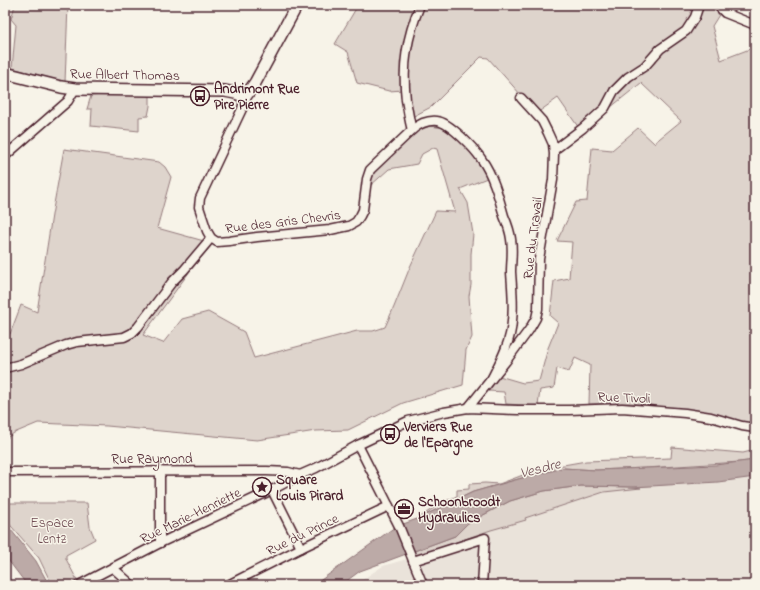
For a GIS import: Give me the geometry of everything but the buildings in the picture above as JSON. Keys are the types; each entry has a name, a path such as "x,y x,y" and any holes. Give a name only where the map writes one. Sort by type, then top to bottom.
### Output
{"street":[{"path":"5,368 21,364 66,345 77,342 124,337 132,333 172,282 214,240 207,232 199,207 200,198 246,98 297,5"},
{"path":"412,130 409,121 404,74 406,52 420,5"},
{"path":"554,150 583,128 605,108 614,91 628,77 645,66 660,49 686,32 695,17 698,5"},
{"path":"717,5 725,13 755,25"},
{"name":"Rue Albert Thomas","path":"5,73 75,89 225,91 235,93 246,98"},
{"path":"5,156 68,100 75,89"},
{"name":"Rue du Travail","path":"492,378 506,362 536,318 539,295 540,258 553,180 553,144 542,121 521,98"},
{"name":"Rue des Gris Chevris","path":"214,240 229,241 330,230 346,227 356,222 363,210 367,179 370,170 412,130 421,124 430,121 438,121 448,126 458,134 473,148 482,160 497,191 512,240 512,321 510,335 505,353 492,378"},
{"path":"468,408 492,378"},
{"name":"Rue Marie-Henriette","path":"79,585 160,543 272,490 358,445 408,421 468,408 491,408"},
{"name":"Rue Tivoli","path":"491,408 518,410 622,408 685,413 711,417 742,426 755,428"},
{"path":"358,445 399,526 423,585"},
{"path":"160,471 160,543"},
{"name":"Rue Raymond","path":"5,472 267,471 288,472 300,475"},
{"path":"272,490 301,548"},
{"name":"Rue du Prince","path":"228,585 389,506"},
{"path":"413,559 485,538 482,585"},
{"path":"112,568 132,585"}],"shaded area":[{"path":"755,460 755,477 718,482 634,487 581,486 544,491 510,501 468,523 455,536 360,571 341,585 314,585 395,527 417,519 473,492 522,478 563,468 596,470 646,468 715,465"},
{"path":"755,477 755,584 751,585 429,585 414,551 544,491 718,482"},
{"path":"5,524 36,561 49,585 27,585 5,556"},
{"path":"407,559 418,585 354,585 383,566"}],"green space":[{"path":"15,5 68,5 65,82 12,68 16,25 11,19"},
{"path":"358,5 416,5 409,23 403,57 403,90 389,91 357,83 348,52 335,44"},
{"path":"421,5 725,5 712,26 721,60 755,47 755,426 699,411 630,403 589,404 590,365 575,358 569,372 557,368 554,388 540,390 538,406 506,404 504,392 489,391 499,376 523,383 539,381 548,348 558,323 550,316 554,281 569,278 572,242 557,241 576,202 587,201 592,148 612,150 638,128 654,143 681,121 641,83 581,131 558,98 537,113 488,58 481,57 431,107 412,117 409,100 407,64 409,47"},
{"path":"91,96 150,96 148,116 139,117 139,131 91,126 92,109 87,109"},
{"path":"430,126 444,128 459,139 479,159 487,178 460,189 468,203 473,234 471,254 471,285 469,296 472,337 466,350 463,385 403,403 348,430 316,431 257,440 107,426 38,423 14,433 5,439 5,335 10,334 21,305 37,312 64,149 159,162 165,167 171,177 157,228 204,241 211,246 190,271 143,335 163,343 182,319 208,312 244,332 254,358 357,331 373,331 385,327 410,267 436,211 455,212 437,149 433,148 422,154 417,164 389,169 370,186 373,170 417,131"},
{"path":"672,447 743,453 755,450 755,460 646,468 596,470 563,468 473,492 417,519 441,503 457,496 457,490 469,489 469,484 499,484 523,475 552,467 586,461 671,458"},
{"path":"581,486 641,488 604,492 525,518 526,520 491,530 416,556 414,551 455,536 468,523 510,501 544,491"},
{"name":"Espace Lentz","path":"5,503 87,503 90,527 95,539 66,555 66,559 77,580 67,585 52,585 39,558 5,519"}],"place":[{"name":"Andrimont Rue Pire Pierre","path":"200,96"},
{"name":"Verviers Rue de l'Epargne","path":"390,434"},
{"name":"Square Louis Pirard","path":"262,487"},
{"name":"Schoonbroodt Hydraulics","path":"404,509"}],"water label":[{"name":"Vesdre","path":"540,468"}]}
